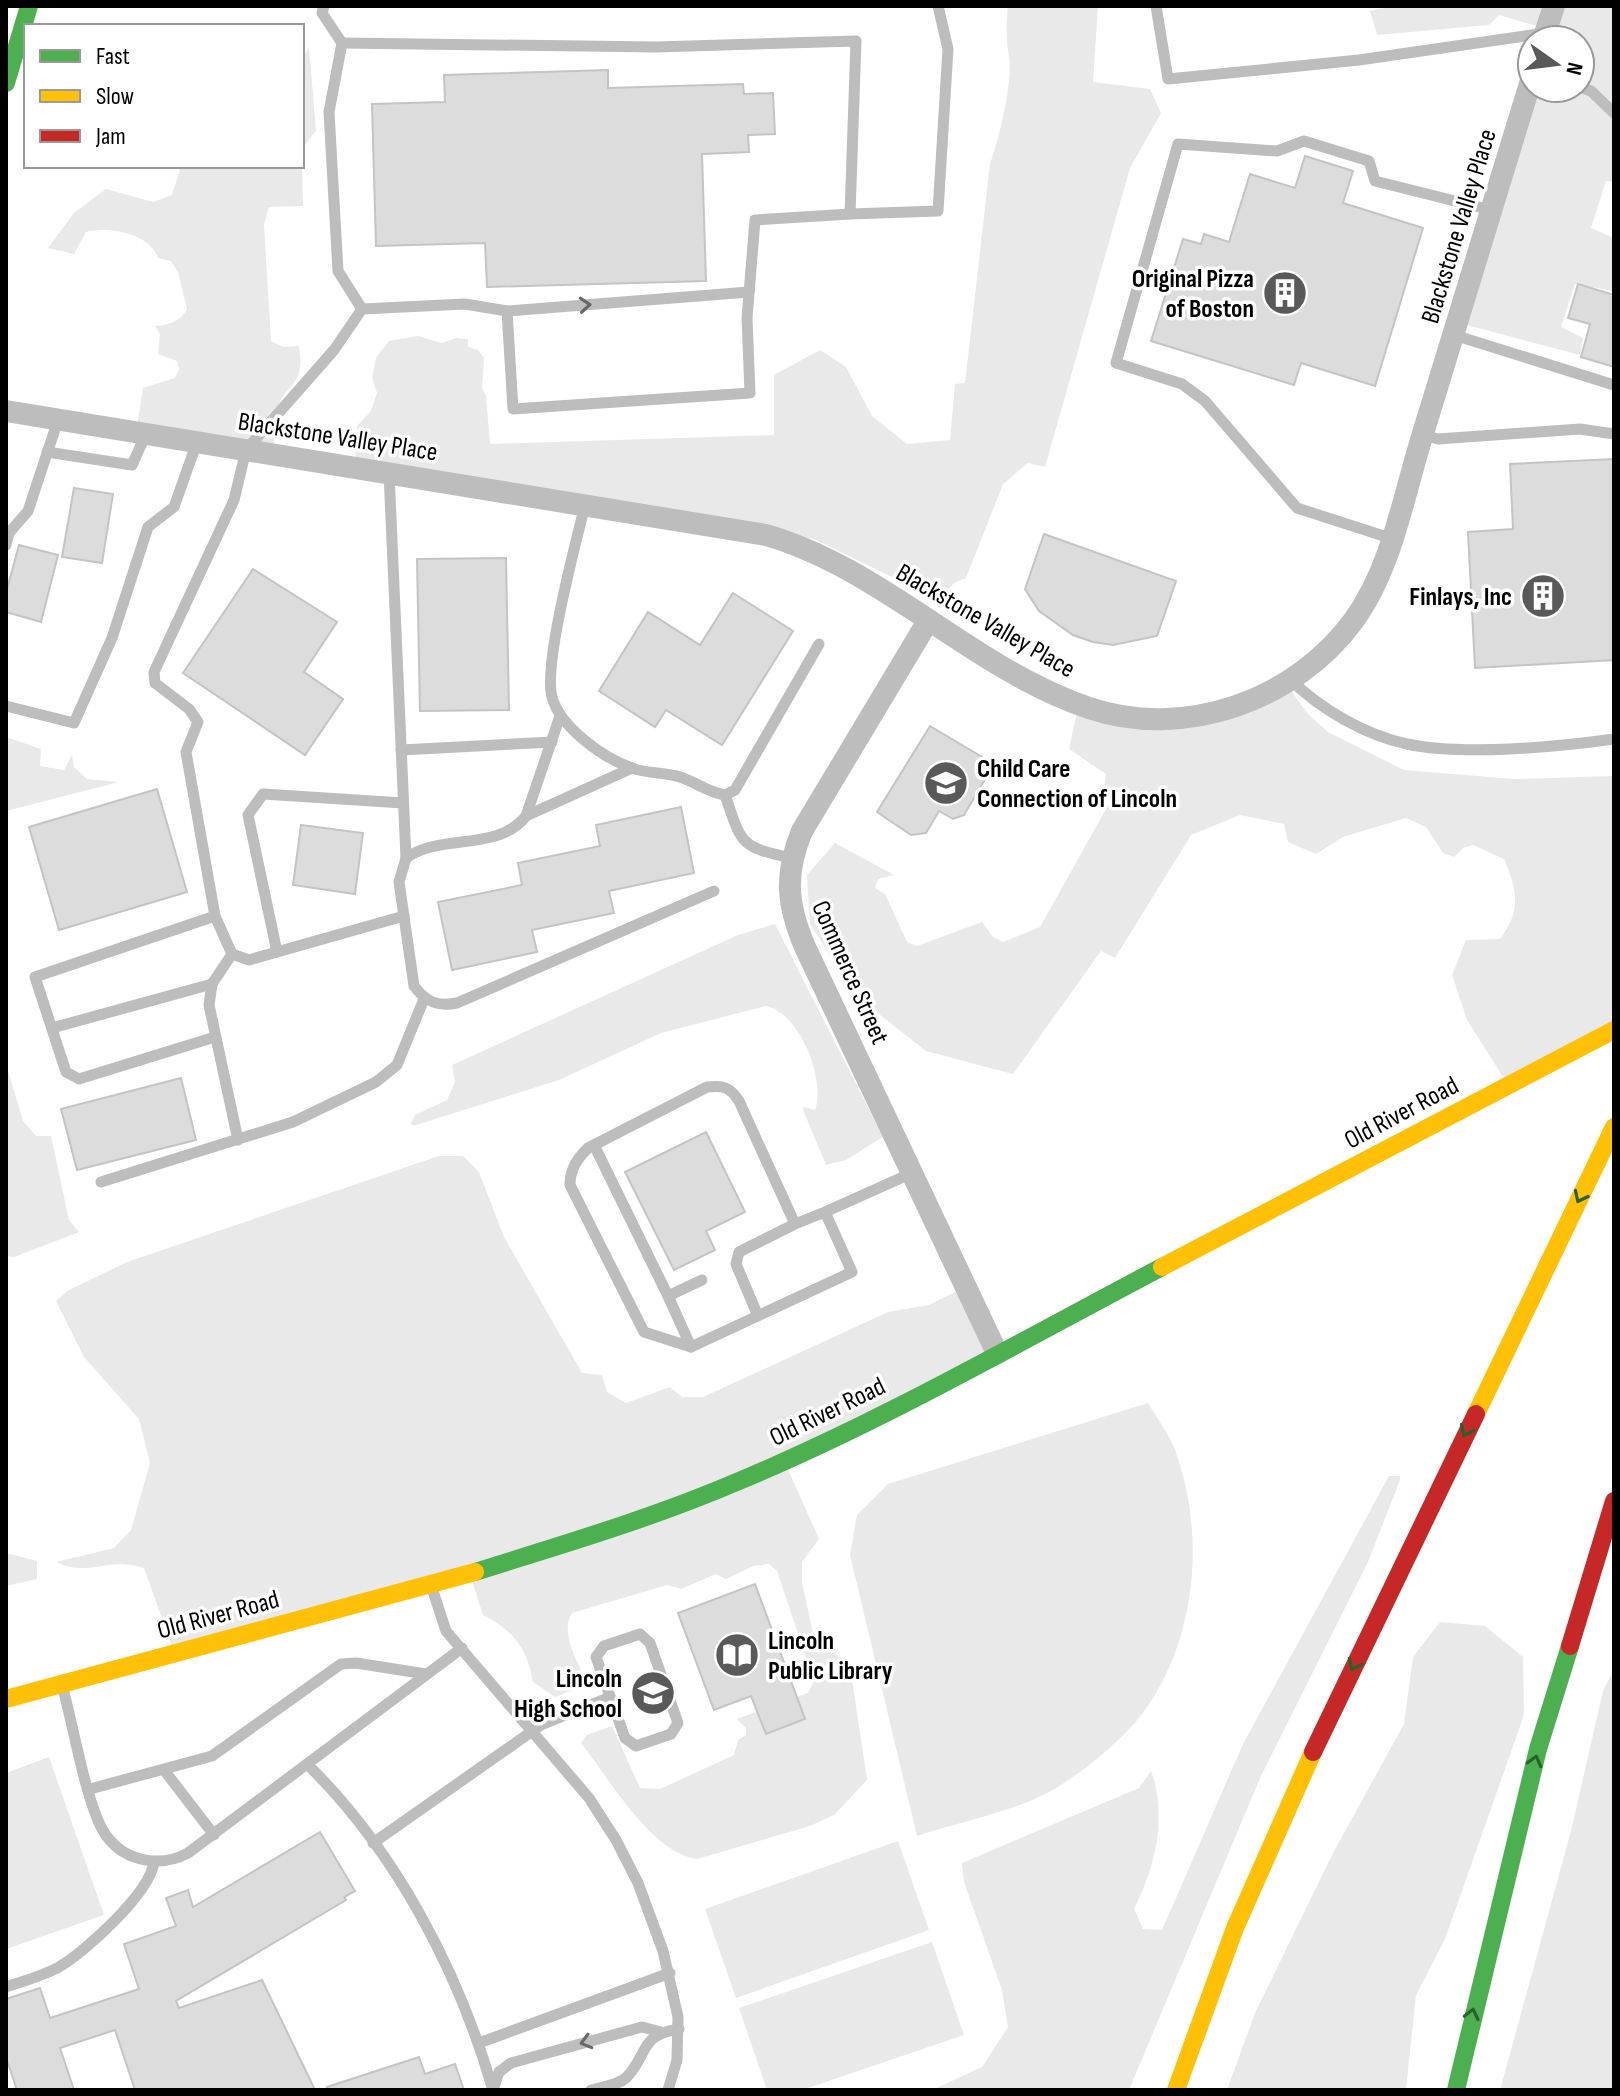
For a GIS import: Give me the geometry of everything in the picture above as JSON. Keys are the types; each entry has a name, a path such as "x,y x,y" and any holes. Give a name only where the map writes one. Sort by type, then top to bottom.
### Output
{"main road":[{"path":"6,83 29,6"},
{"name":"Old River Road","path":"6,1699 431,1584 583,1539 703,1496 807,1451 1614,1030"},
{"path":"1157,2090 1235,1928 1323,1729 1614,1127"},
{"path":"1456,2090 1535,1762 1614,1501"},
{"path":"1176,2090 1235,1928"}],"street":[{"name":"Blackstone Valley Place","path":"6,411 732,528 794,544 834,564 1049,691 1087,707 1120,716 1154,719 1205,715 1242,704 1290,679 1319,658 1354,620 1372,590 1526,104"},
{"name":"Commerce Street","path":"928,621 811,814 792,858 788,888 796,925 997,1353"}],"lane":[{"path":"507,311 513,409 750,393 749,292 755,220 938,211 948,49 938,6"},
{"path":"1156,6 1168,79 1359,60 1516,40"},
{"path":"320,8 342,43 329,112 338,271 362,309"},
{"path":"342,43 656,47 856,41 850,214"},
{"path":"1596,96 1614,113"},
{"path":"1390,538 1297,508 1205,401 1182,384 1116,363 1178,144 1277,151 1304,141 1369,161 1375,181 1491,210"},
{"path":"362,309 465,304 507,311 749,292"},
{"path":"362,309 334,350 246,450 233,504 154,672 155,683 189,709 198,722 186,752 215,916 232,954 249,960 404,916"},
{"path":"1454,335 1614,385"},
{"path":"6,545 9,533 28,511 58,420"},
{"path":"1423,435 1438,439 1580,429 1614,434"},
{"path":"47,452 132,465 146,434"},
{"path":"6,706 74,723 112,638 148,527 174,507 197,442"},
{"path":"389,473 406,858 399,882 414,986 424,999 444,1006 457,1003 714,891"},
{"path":"585,505 556,639 551,695 560,716 595,747 632,768 681,777 708,792 725,795 735,790 819,644"},
{"path":"1290,679 1306,695 1349,721 1407,744 1481,749 1614,739"},
{"path":"406,858 421,847 496,836 518,827 526,816 560,716"},
{"path":"401,750 552,742"},
{"path":"526,816 632,768"},
{"path":"277,952 248,815 263,794 403,803"},
{"path":"725,795 740,838 755,850 792,858"},
{"path":"215,916 35,977 66,1072 79,1079 215,1037"},
{"path":"232,954 212,984 209,1005 238,1140"},
{"path":"52,1028 212,984"},
{"path":"101,1182 293,1122 376,1082 397,1065 424,999"},
{"path":"795,1224 731,1089 720,1085 707,1087 594,1145 579,1157 570,1185 644,1332 691,1347 852,1272 825,1212"},
{"path":"594,1145 691,1347"},
{"path":"758,1316 736,1264 739,1252 912,1173"},
{"path":"668,1296 702,1280"},
{"path":"431,1584 443,1625 589,1798 616,1840 648,1905 670,1973 679,2029 677,2060 668,2090"},
{"path":"645,1636 678,1718 677,1727 671,1734 642,1745 631,1745 610,1697 597,1662 597,1653 604,1646 625,1638 645,1636"},
{"path":"62,1684 99,1822 113,1844 128,1854 154,1862 180,1857 214,1835 462,1648"},
{"path":"90,1789 164,1770 221,1750 341,1664 356,1663 426,1674"},
{"path":"373,1843 534,1730 559,1716 610,1697"},
{"path":"307,1764 373,1843 430,1936 479,2043 492,2089"},
{"path":"164,1770 214,1835"},
{"path":"6,1987 53,1970 75,1955 142,1891 154,1862"},
{"path":"479,2043 670,1973"},
{"path":"492,2089 499,2072 511,2063 642,2027 661,2032 679,2029"},
{"path":"591,2090 626,2078 645,2046 661,2032"}],"shaded area":[{"path":"1008,6 1098,6 1093,82 1150,89 1161,113 1130,168 1045,467 1028,463 1003,484 966,578 954,583 939,600 814,539 355,464 357,426 371,411 377,393 372,377 376,358 389,341 418,336 442,343 456,338 468,339 468,347 478,350 484,358 482,389 486,396 490,444 774,435 774,375 820,350 846,367 872,416 907,444 950,440 955,384 965,383 990,164 1007,95 1010,68"},
{"path":"1393,6 1614,6 1614,182 1606,181 1591,228 1614,238 1614,291 1575,284 1561,327 1583,338 1580,355 1455,322 1462,284 1517,104 1596,104 1596,24 1530,24 1499,15 1489,25 1377,35 1370,11"},
{"path":"309,47 316,131 304,146 304,56"},
{"path":"180,168 302,168 303,206 269,207 264,224 271,341 283,347 299,346 300,359 297,377 277,410 274,449 137,427 143,388 175,378 179,370 177,361 158,354 160,334 155,326 174,322 187,309 178,272 171,261 158,258 154,249 127,233 105,230 86,232 74,254 48,248 74,213 106,189 153,202 172,195"},
{"path":"1281,677 1308,714 1328,732 1404,770 1514,779 1614,776 1614,1026 1505,1080 1467,1020 1452,975 1466,940 1500,939 1512,919 1514,890 1504,859 1473,845 1463,848 1454,857 1443,853 1426,827 1406,818 1343,837 1316,854 1288,842 1284,824 1240,815 1191,835 1115,958 1101,951 1013,1074 926,1051 856,996 810,924 807,875 835,843 894,875 878,879 875,888 885,894 907,942 917,946 982,922 993,937 1003,942 1040,927 1110,802 1103,794 1106,774 1069,749 1079,703 1123,712 1204,707"},
{"path":"6,737 41,749 40,766 64,770 72,755 74,767 87,779 119,782 6,811"},
{"path":"775,924 883,1137 846,1160 826,1165 803,1110 803,1107 815,1110 817,1097 817,1082 807,1049 790,1021 766,1006 661,1033 559,1080 413,1126 411,1123 415,1115 447,1100 455,1082 452,1065 738,935"},
{"path":"6,1064 23,1121 36,1136 51,1136 69,1220 79,1232 14,1257 6,1256"},
{"path":"439,1156 463,1156 479,1172 504,1237 582,1373 602,1375 607,1392 626,1403 670,1387 682,1397 703,1397 888,1312 929,1305 963,1288 996,1347 783,1458 819,1539 802,1562 802,1582 814,1638 838,1656 849,1659 867,1780 834,1815 810,1826 697,1859 680,1854 647,1829 581,1743 587,1735 612,1726 640,1788 660,1789 734,1755 738,1740 746,1735 746,1728 737,1719 808,1693 814,1681 777,1571 769,1564 753,1566 726,1579 716,1574 681,1589 667,1585 572,1613 569,1639 587,1684 555,1697 533,1682 523,1650 511,1634 483,1615 469,1571 173,1649 144,1568 119,1564 78,1568 56,1562 114,1548 131,1530 150,1463 139,1419 84,1357 56,1301 67,1291 127,1262"},
{"path":"1148,1403 1175,1450 1185,1482 1193,1551 1185,1620 1161,1684 1143,1713 1125,1733 1061,1785 1029,1802 917,1836 850,1555 857,1515 888,1484"},
{"path":"1389,1476 1400,1476 1400,1480 1368,1562 1260,1778 1129,2090 932,2090 982,2067 1008,2027 1002,1990 964,1882 962,1863 1139,1788 1151,1771 1158,1806 1157,1842 1148,1876 1134,1909 1143,1929 1162,1930 1243,1744"},
{"path":"6,1553 37,1561 37,1579 6,1586"},
{"path":"1440,1622 1485,1626 1523,1657 1524,1715 1445,1939 1416,1995 1406,2090 1227,2090 1255,2013 1333,1853 1404,1724 1413,1657"},
{"path":"1614,1669 1614,2090 1500,2090 1571,1831 1603,1691"},
{"path":"49,1757 104,1915 6,1949 6,1773"},
{"path":"898,1841 929,1930 736,1998 705,1909"},
{"path":"932,1942 964,2035 802,2090 767,2090 739,2008"}],"building":[{"path":"608,70 608,88 743,84 744,94 773,93 775,134 748,135 749,152 702,154 706,281 487,287 485,243 376,246 372,104 445,102 444,75"},
{"name":"Original Pizza of Boston","path":"1305,156 1353,171 1343,203 1423,228 1375,386 1301,363 1294,385 1151,341 1183,239 1201,244 1204,234 1229,242 1250,174 1295,188"},
{"path":"1578,284 1614,295 1614,367 1581,357 1590,324 1568,318"},
{"name":"Finlays, Inc","path":"1614,459 1614,660 1475,668 1468,532 1513,529 1510,464"},
{"path":"74,488 113,494 102,563 62,557"},
{"path":"1044,534 1176,581 1157,636 1113,645 1093,642 1073,635 1039,611 1025,589"},
{"path":"19,545 58,555 41,622 6,612 6,593"},
{"path":"506,558 509,710 420,711 417,559"},
{"path":"253,569 337,622 304,672 343,699 305,755 183,673"},
{"path":"733,593 793,631 722,745 666,710 655,727 599,691 648,612 700,645"},
{"path":"930,726 994,764 964,815 953,819 939,811 926,833 911,835 877,812"},
{"path":"157,789 187,892 59,930 29,827"},
{"path":"681,807 694,873 609,891 614,913 532,930 537,952 452,970 438,902 522,885 518,863 600,846 596,825"},
{"path":"301,825 363,833 355,894 293,885"},
{"path":"181,1078 196,1140 77,1170 61,1109"},
{"path":"706,1132 745,1212 706,1231 715,1250 674,1270 625,1172"},
{"name":"Lincoln Public Library","path":"755,1584 805,1719 766,1734 751,1696 714,1710 678,1613"},
{"path":"320,1832 355,1891 344,1897 346,1900 176,2001 179,2008 262,1980 315,2090 135,2090 115,2030 60,2048 74,2090 17,2090 6,2057 6,1999 40,1988 50,2018 139,1989 124,1944 176,1926 166,1898 188,1890 193,1907"},
{"path":"419,2057 425,2074 455,2064 464,2090 328,2090 327,2087"}],"traffic: fast":[{"path":"6,83 29,6"},
{"path":"475,1572 608,1530 739,1481 847,1432 1162,1267"},
{"path":"1456,2090 1538,1749 1570,1646"}],"traffic: slow":[{"path":"1162,1267 1614,1030"},
{"path":"1476,1414 1614,1127"},
{"path":"6,1699 475,1572"},
{"path":"1176,2090 1235,1928 1313,1752"}],"traffic: jam":[{"path":"1313,1752 1476,1414"},
{"path":"1570,1646 1614,1501"}],"place":[{"name":"Original Pizza of Boston","path":"1285,293"},
{"name":"Finlays, Inc","path":"1543,596"},
{"name":"Child Care Connection of Lincoln","path":"946,783"},
{"name":"Lincoln Public Library","path":"737,1655"},
{"name":"Lincoln High School","path":"653,1693"}]}
